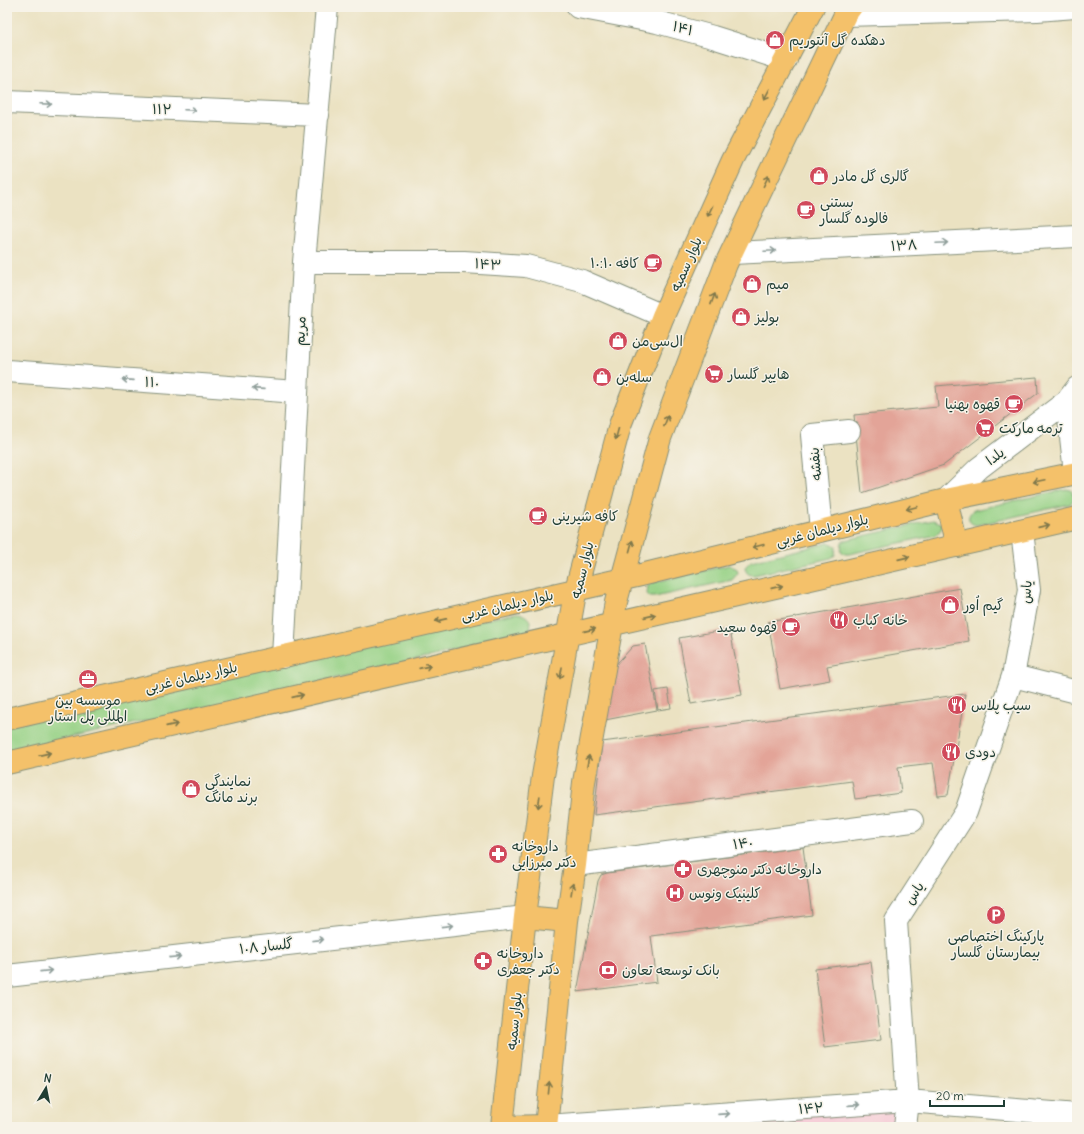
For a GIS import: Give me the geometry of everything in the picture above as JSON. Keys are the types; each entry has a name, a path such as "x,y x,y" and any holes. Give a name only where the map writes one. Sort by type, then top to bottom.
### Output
{"main road":[{"name":"بلوار سمیه","path":"502,1127 524,917 543,776 576,589 620,425 663,316 733,160 813,7"},
{"path":"502,1127 546,1127 566,920 575,864 584,782 612,624 622,579 660,438 732,253 848,11"},
{"path":"786,60 818,73"},
{"name":"بلوار دیلمان غربی","path":"7,720 622,579 946,500 1076,473"},
{"path":"946,500 957,546"},
{"path":"7,763 1077,518"},
{"path":"524,917 566,920"}],"street":[{"name":"مریم","path":"283,657 304,262 327,7"},
{"name":"۱۴۱","path":"578,7 657,22 713,36 786,60"},
{"path":"848,11 1036,10 1076,7"},
{"name":"۱۱۲","path":"7,102 318,115"},
{"name":"۱۳۸","path":"732,253 1077,236"},
{"name":"۱۴۳","path":"304,262 464,262 526,266 582,281 663,316"},
{"name":"۱۱۰","path":"7,371 297,392"},
{"name":"یلدا","path":"1072,394 1076,473"},
{"name":"یلدا","path":"946,500 979,468 1072,394"},
{"name":"بنفشه","path":"821,530 812,435 849,431"},
{"name":"یاس","path":"905,1127 908,1101 896,922 966,812 1013,676 1029,590 1022,531"},
{"path":"1013,676 1077,692"},
{"name":"۱۴۰","path":"575,864 912,821"},
{"name":"گلسار ۱۰۸","path":"7,976 524,917"},
{"name":"۱۴۲","path":"546,1127 908,1101 1035,1120 1077,1115"}],"shaded area":[{"path":"898,1104 895,1127 680,1127"}],"green space":[{"path":"1066,489 1071,490 1075,498 1070,504 977,525 971,523 969,519 971,512 974,510"},
{"path":"933,520 941,523 942,528 936,535 849,554 845,554 841,551 842,542 846,540"},
{"path":"828,543 833,544 836,547 835,555 831,558 754,575 749,574 746,571 745,567 751,561"},
{"path":"729,565 737,569 738,573 732,580 655,597 650,597 647,594 648,585 651,583"},
{"path":"516,613 524,615 529,620 530,627 527,635 7,752 7,726"}],"building":[{"path":"1037,377 1038,393 944,465 862,493 854,415 938,407 936,386"},
{"path":"960,588 969,641 827,666 830,680 780,689 768,622"},
{"path":"730,629 742,695 691,704 679,638"},
{"path":"645,644 657,710 605,720 610,671 633,646"},
{"path":"668,689 671,708 658,710 655,691"},
{"path":"965,694 948,795 938,796 933,763 898,767 901,793 855,799 852,781 594,815 602,742"},
{"path":"803,847 812,915 651,936 657,982 577,992 598,881 601,875"},
{"path":"871,962 881,1040 825,1047 815,969"}],"place":[{"name":"دهکده گل آنتوریم","path":"775,40"},
{"name":"گالری گل مادر","path":"819,176"},
{"name":"بستنی فالوده گلسار","path":"806,210"},
{"name":"کافه ۱۰:۱۰","path":"653,263"},
{"name":"میم","path":"752,284"},
{"name":"بولیز","path":"741,317"},
{"name":"ال‌سی‌من","path":"618,341"},
{"name":"هایپر گلسار","path":"714,374"},
{"name":"سله‌بن","path":"602,377"},
{"name":"قهوه بهنیا","path":"1014,404"},
{"name":"ترمه مارکت","path":"985,428"},
{"name":"کافه شیرینی","path":"538,516"},
{"name":"گیم اُور","path":"950,605"},
{"name":"خانه کباب","path":"839,620"},
{"name":"قهوه سعید","path":"791,627"},
{"name":"موسسه بین المللی پل استار","path":"88,679"},
{"name":"سیب پلاس","path":"957,705"},
{"name":"دودی","path":"951,752"},
{"name":"نمایندگی برند مانگ","path":"191,789"},
{"name":"داروخانه دکتر میرزایی","path":"498,854"},
{"name":"داروخانه دکتر منوچهری","path":"683,869"},
{"name":"کلینیک ونوس","path":"675,893"},
{"name":"پارکینگ اختصاصی بیمارستان گلسار","path":"996,915"},
{"name":"داروخانه دکتر جعفری","path":"483,961"},
{"name":"بانک توسعه تعاون","path":"608,970"}]}
